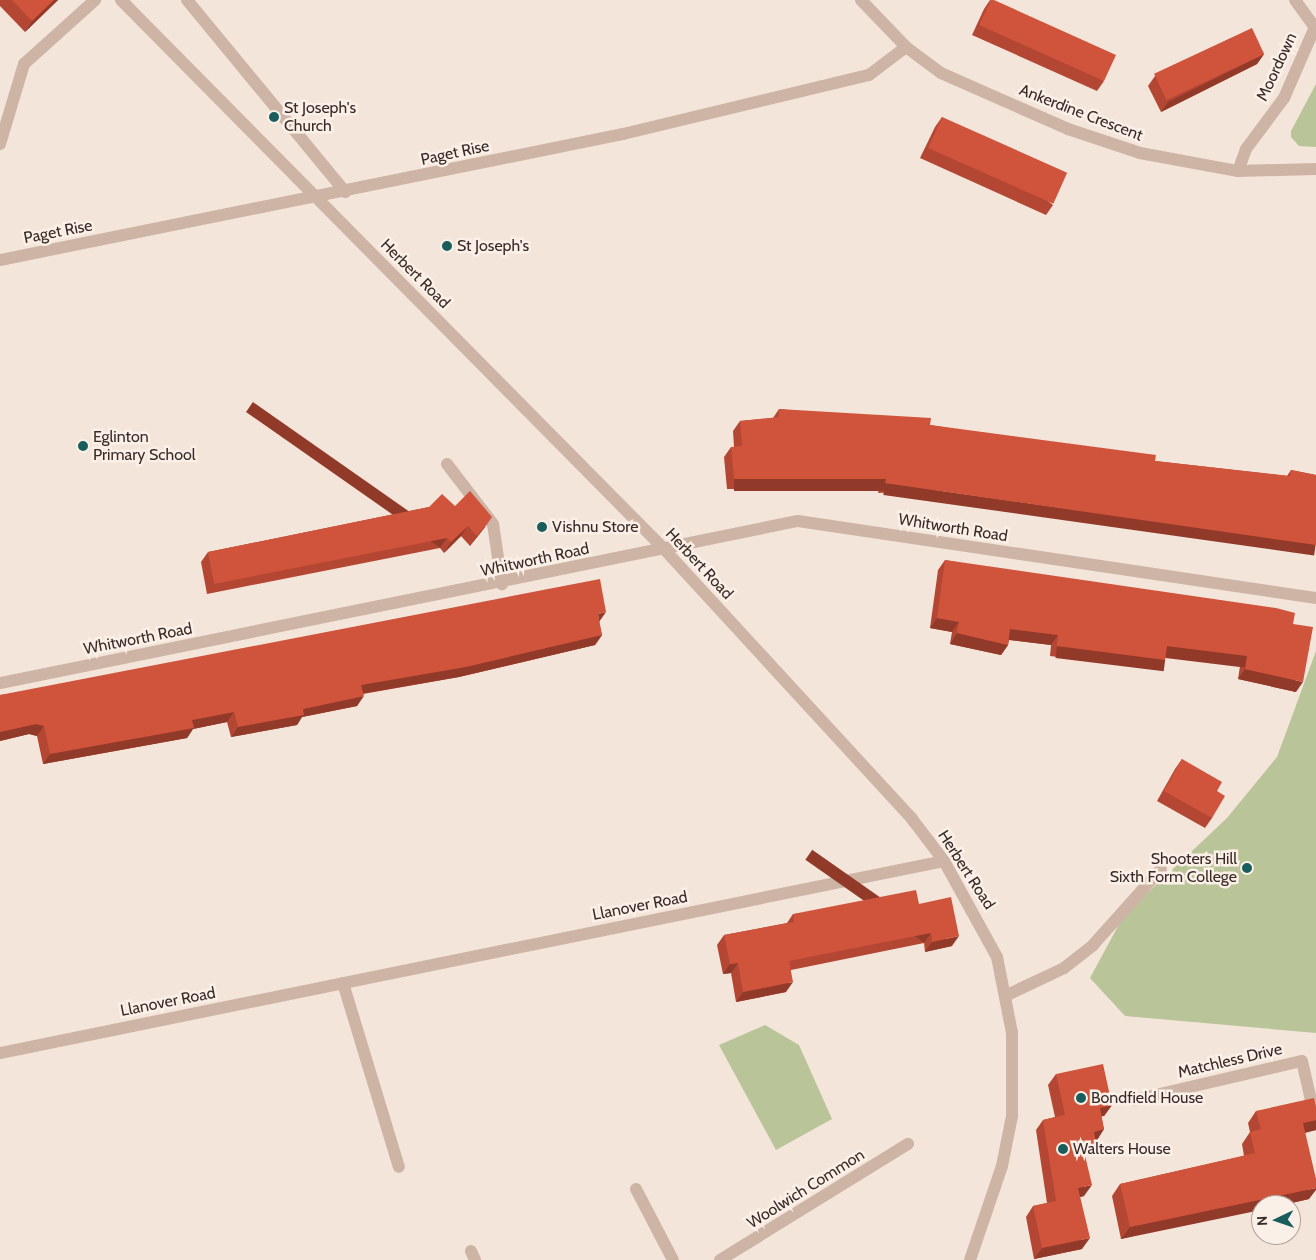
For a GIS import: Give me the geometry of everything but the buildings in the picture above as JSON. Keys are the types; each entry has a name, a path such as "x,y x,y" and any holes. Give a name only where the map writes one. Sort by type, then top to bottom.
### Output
{"street":[{"path":"0,144 24,64 95,0"},
{"name":"Herbert Road","path":"122,0 664,549 912,820 944,861 985,933 1007,995 1015,1068 1012,1116 1002,1166 970,1260"},
{"path":"187,0 346,192"},
{"name":"Ankerdine Crescent","path":"861,0 906,47 942,73 1068,129 1140,153 1238,171 1316,169"},
{"name":"Moordown","path":"1238,171 1246,149 1284,98 1315,28 1295,0"},
{"name":"Paget Rise","path":"0,260 317,198 623,134 869,75 906,47"},
{"path":"447,464 493,524 502,584"},
{"name":"Whitworth Road","path":"0,683 502,584 798,521 1316,598"},
{"name":"Llanover Road","path":"0,1053 944,861"},
{"path":"1007,995 1064,968 1093,945 1161,869"},
{"path":"343,983 399,1167"},
{"name":"Matchless Drive","path":"1134,1100 1302,1061 1316,1122"},
{"name":"Woolwich Common","path":"720,1260 908,1144"},
{"path":"636,1189 673,1260"}],"green space":[{"path":"1316,84 1316,147 1299,146 1291,137 1291,131"},
{"name":"Shooters Hill Sixth Form College","path":"1316,651 1316,1033 1125,1016 1090,978 1124,915 1227,818 1277,757"},
{"path":"765,1025 799,1045 832,1119 776,1150 719,1045"}],"place":[{"name":"St Joseph's Church","path":"274,117"},
{"name":"St Joseph's","path":"447,246"},
{"name":"Eglinton Primary School","path":"83,446"},
{"name":"Vishnu Store","path":"542,527"},
{"name":"Shooters Hill Sixth Form College","path":"1247,868"},
{"name":"Bondfield House","path":"1081,1098"},
{"name":"Walters House","path":"1063,1149"}]}
